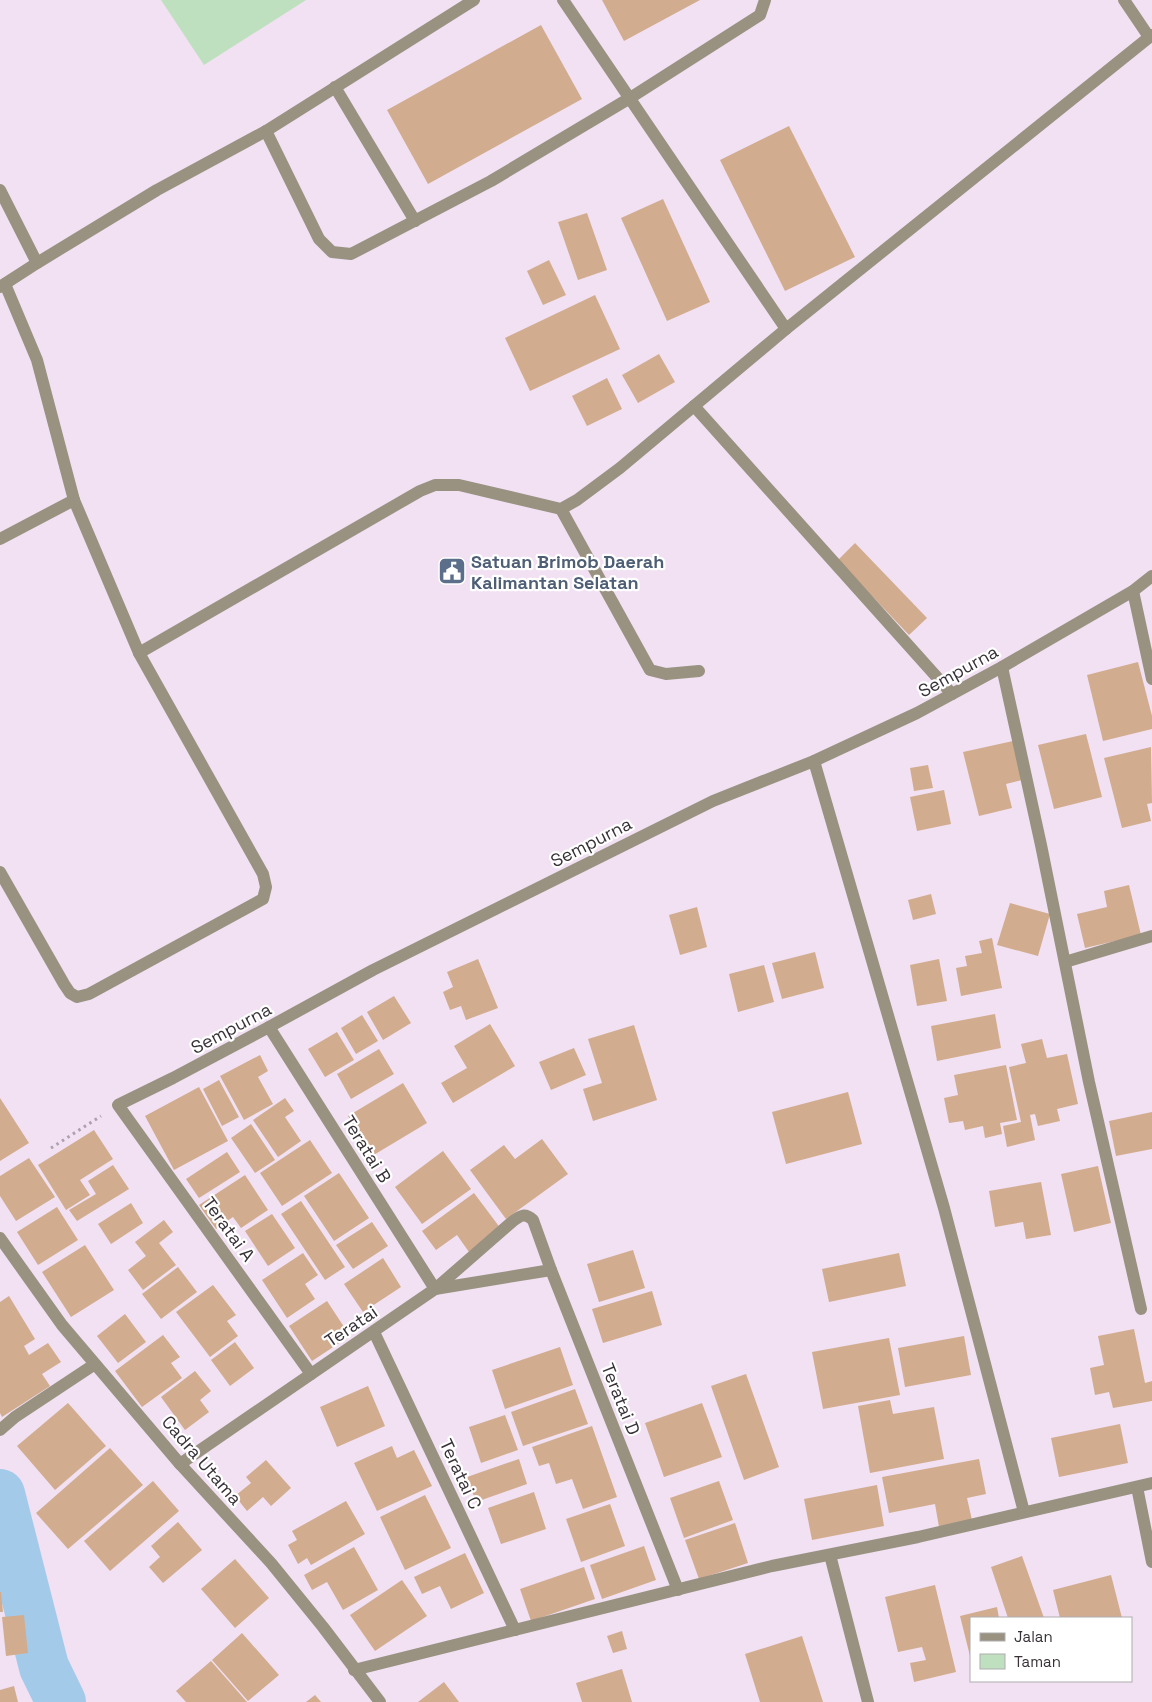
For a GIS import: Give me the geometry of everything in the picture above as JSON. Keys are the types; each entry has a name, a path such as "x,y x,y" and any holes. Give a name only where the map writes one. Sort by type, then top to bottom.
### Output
{"street":[{"path":"0,872 64,984 70,993 77,997 88,994 263,899 266,887 263,874 139,653 74,500 37,360 2,286 157,190 266,131 474,0"},
{"path":"563,0 786,329"},
{"path":"266,131 319,239 332,252 351,254 491,181 630,98 760,15 765,0"},
{"path":"139,653 420,491 435,485 459,485 562,509 577,500 620,468 786,329 1150,36 1124,0"},
{"path":"335,87 415,221"},
{"path":"0,190 37,263"},
{"path":"694,406 952,694"},
{"path":"0,539 74,500"},
{"path":"562,509 650,670 666,674 699,671"},
{"name":"Sempurna","path":"118,1105 173,1078 373,970 713,801 814,761 917,713 1133,591 1152,576"},
{"path":"1133,591 1152,679"},
{"path":"1002,666 1089,1082 1141,1309"},
{"path":"814,761 944,1208 1024,1512"},
{"path":"1065,962 1152,936"},
{"name":"Teratai B","path":"269,1027 435,1289"},
{"name":"Teratai A","path":"118,1105 311,1374"},
{"name":"Teratai","path":"180,1464 435,1289 513,1220 522,1215 528,1215 533,1220"},
{"name":"Teratai D","path":"533,1220 678,1590"},
{"name":"Cadra Utama","path":"0,1238 62,1325 180,1464 271,1563 380,1702"},
{"path":"435,1289 551,1270"},
{"name":"Teratai C","path":"374,1332 515,1630"},
{"path":"0,1430 15,1417 95,1364"},
{"path":"354,1670 772,1566 918,1537 1152,1483"},
{"path":"1137,1486 1152,1562"},
{"path":"830,1554 868,1702"}],"path":[{"path":"51,1148 118,1105"}],"green space":[{"path":"161,0 306,0 204,65"}],"building":[{"path":"602,0 700,0 624,41"},
{"path":"541,25 582,99 428,184 387,110"},
{"path":"789,126 855,257 785,291 720,160"},
{"path":"663,199 710,302 667,321 621,218"},
{"path":"587,213 607,270 578,280 558,222"},
{"path":"549,260 566,295 543,305 527,271"},
{"path":"595,295 620,349 530,391 505,338"},
{"path":"659,354 675,382 638,403 622,375"},
{"path":"607,378 622,409 587,426 572,396"},
{"path":"855,543 927,618 909,635 838,560"},
{"path":"1138,662 1152,716 1152,729 1103,741 1087,675"},
{"path":"1086,734 1102,797 1054,809 1038,745"},
{"path":"1013,741 1022,780 1006,784 1012,808 979,816 963,752"},
{"path":"1151,747 1152,803 1147,804 1151,821 1122,828 1104,758"},
{"path":"928,765 933,788 914,791 910,768"},
{"path":"944,790 951,824 917,831 910,797"},
{"path":"1129,885 1141,935 1085,948 1077,914 1107,907 1104,891"},
{"path":"931,894 936,914 913,920 908,900"},
{"path":"1010,903 1050,914 1038,956 997,945"},
{"path":"697,907 707,947 680,955 669,915"},
{"path":"992,938 1002,988 961,996 956,968 967,966 965,956 982,953 979,941"},
{"path":"815,952 824,988 782,999 772,963"},
{"path":"478,959 498,1008 466,1020 461,1006 450,1010 443,992 453,987 447,972"},
{"path":"939,959 947,1001 917,1006 910,965"},
{"path":"764,965 774,1002 738,1012 729,974"},
{"path":"394,996 411,1023 383,1040 367,1012"},
{"path":"995,1014 1001,1048 937,1061 931,1026"},
{"path":"362,1015 378,1041 356,1054 341,1028"},
{"path":"490,1024 515,1066 453,1103 441,1083 467,1068 454,1046"},
{"path":"634,1025 657,1100 593,1121 583,1089 602,1083 588,1039"},
{"path":"337,1032 354,1060 325,1077 308,1049"},
{"path":"1042,1039 1047,1058 1067,1054 1078,1104 1057,1109 1060,1121 1038,1126 1035,1114 1030,1115 1035,1140 1007,1147 1003,1126 1021,1122 1009,1067 1026,1063 1021,1044"},
{"path":"574,1048 586,1075 551,1090 539,1062"},
{"path":"379,1049 394,1074 351,1099 337,1074"},
{"path":"260,1055 268,1071 258,1077 273,1104 244,1120 220,1076"},
{"path":"1006,1065 1017,1120 1000,1123 1002,1134 985,1138 983,1126 965,1130 963,1121 949,1123 944,1098 958,1095 954,1075"},
{"path":"219,1080 239,1117 222,1126 203,1089"},
{"path":"403,1083 427,1123 372,1156 348,1116"},
{"path":"199,1087 228,1141 174,1170 145,1116"},
{"path":"848,1092 862,1144 786,1164 772,1112"},
{"path":"0,1098 29,1143 0,1161"},
{"path":"285,1098 294,1111 285,1117 301,1141 278,1157 253,1120"},
{"path":"1152,1112 1152,1149 1116,1156 1109,1121"},
{"path":"251,1124 275,1160 255,1173 231,1138"},
{"path":"94,1130 113,1159 80,1180 90,1195 66,1210 38,1165"},
{"path":"542,1139 568,1174 506,1219 470,1170 504,1145 515,1159"},
{"path":"310,1140 332,1173 282,1206 260,1173"},
{"path":"443,1151 471,1189 422,1224 395,1187"},
{"path":"227,1152 240,1172 199,1198 186,1179"},
{"path":"29,1158 55,1197 16,1221 0,1196 0,1176"},
{"path":"113,1165 129,1189 77,1221 69,1210 96,1194 88,1181"},
{"path":"1098,1166 1111,1223 1074,1232 1061,1174"},
{"path":"339,1173 369,1218 334,1241 304,1196"},
{"path":"245,1175 268,1210 241,1228 233,1217 216,1229 199,1205"},
{"path":"1041,1182 1051,1235 1026,1239 1023,1222 995,1227 989,1191"},
{"path":"474,1193 501,1229 469,1252 457,1235 436,1250 422,1231"},
{"path":"301,1201 345,1267 325,1280 281,1214"},
{"path":"131,1203 143,1223 111,1244 98,1224"},
{"path":"57,1207 78,1240 38,1265 17,1232"},
{"path":"272,1214 295,1248 268,1266 245,1231"},
{"path":"164,1220 173,1232 159,1243 176,1265 143,1290 128,1270 146,1256 135,1242"},
{"path":"372,1222 388,1246 353,1269 336,1245"},
{"path":"85,1245 114,1290 71,1317 42,1272"},
{"path":"633,1250 645,1288 599,1302 587,1264"},
{"path":"303,1253 318,1275 305,1284 315,1299 287,1318 262,1280"},
{"path":"899,1253 906,1286 829,1302 822,1269"},
{"path":"383,1258 401,1287 363,1312 344,1284"},
{"path":"178,1267 197,1292 161,1319 142,1294"},
{"path":"213,1285 236,1315 227,1321 238,1336 210,1357 176,1312"},
{"path":"652,1291 662,1325 603,1343 592,1309"},
{"path":"9,1296 35,1339 24,1346 29,1355 48,1343 61,1362 42,1374 50,1386 2,1417 0,1413 0,1302"},
{"path":"327,1301 350,1336 312,1361 289,1326"},
{"path":"125,1314 146,1342 118,1363 97,1336"},
{"path":"1134,1329 1145,1383 1152,1381 1152,1401 1113,1408 1109,1392 1095,1395 1090,1368 1104,1365 1098,1336"},
{"path":"163,1335 180,1357 171,1363 182,1378 142,1407 115,1371"},
{"path":"964,1336 971,1375 905,1387 898,1348"},
{"path":"889,1338 900,1395 823,1409 812,1352"},
{"path":"235,1342 254,1368 230,1386 211,1360"},
{"path":"560,1347 573,1385 505,1409 492,1370"},
{"path":"195,1371 211,1391 200,1400 209,1412 185,1430 161,1397"},
{"path":"746,1374 779,1467 744,1480 711,1386"},
{"path":"368,1386 385,1426 337,1447 320,1407"},
{"path":"575,1389 588,1424 523,1446 511,1412"},
{"path":"890,1400 893,1414 934,1407 944,1459 870,1473 858,1406"},
{"path":"68,1403 106,1446 55,1490 17,1446"},
{"path":"702,1403 722,1457 664,1477 645,1423"},
{"path":"505,1415 518,1450 481,1463 469,1427"},
{"path":"1120,1424 1128,1463 1059,1477 1051,1438"},
{"path":"592,1426 617,1497 583,1509 572,1479 556,1484 549,1463 539,1466 532,1447"},
{"path":"392,1446 397,1458 414,1450 432,1486 377,1511 354,1463"},
{"path":"110,1448 143,1485 68,1549 36,1513"},
{"path":"519,1459 527,1484 476,1502 467,1477"},
{"path":"979,1459 986,1494 967,1498 972,1520 939,1527 935,1504 889,1513 882,1477"},
{"path":"266,1460 291,1488 271,1506 263,1497 247,1511 235,1496 251,1483 246,1477"},
{"path":"153,1481 179,1511 110,1571 84,1541"},
{"path":"719,1481 733,1520 684,1538 670,1498"},
{"path":"877,1485 884,1526 812,1540 804,1499"},
{"path":"534,1492 546,1529 501,1544 488,1508"},
{"path":"425,1495 451,1548 405,1570 380,1517"},
{"path":"346,1501 365,1534 311,1565 307,1558 298,1564 288,1545 297,1540 292,1531"},
{"path":"610,1504 625,1546 581,1562 566,1519"},
{"path":"178,1522 202,1550 163,1583 149,1567 160,1557 151,1546"},
{"path":"735,1523 748,1563 699,1579 685,1540"},
{"path":"644,1546 656,1580 602,1599 590,1565"},
{"path":"354,1547 378,1590 343,1610 327,1582 312,1590 304,1575"},
{"path":"465,1553 484,1593 451,1609 440,1586 422,1594 414,1577"},
{"path":"1022,1556 1044,1617 1008,1617 991,1567"},
{"path":"235,1559 269,1598 235,1628 201,1589"},
{"path":"584,1567 595,1599 531,1621 520,1589"},
{"path":"1111,1575 1122,1617 1060,1617 1053,1590"},
{"path":"402,1580 427,1616 375,1651 350,1615"},
{"path":"935,1585 956,1672 914,1682 910,1663 926,1660 922,1647 898,1652 885,1597"},
{"path":"1,1592 3,1612 0,1612"},
{"path":"997,1607 999,1617 970,1617 970,1656 960,1616"},
{"path":"24,1615 28,1653 6,1656 2,1617"},
{"path":"622,1631 627,1649 613,1653 607,1636"},
{"path":"242,1633 279,1675 248,1701 212,1660"},
{"path":"802,1636 823,1702 760,1702 745,1654"},
{"path":"211,1661 247,1702 186,1702 176,1691"},
{"path":"622,1669 632,1702 582,1702 576,1683"},
{"path":"444,1682 459,1702 418,1702"},
{"path":"14,1686 18,1702 0,1702 0,1690"},
{"path":"315,1695 321,1702 306,1702"}],"waterway":[{"path":"0,1494 44,1667 61,1702"}],"place":[{"name":"Satuan Brimob Daerah Kalimantan Selatan","path":"452,571"}]}
